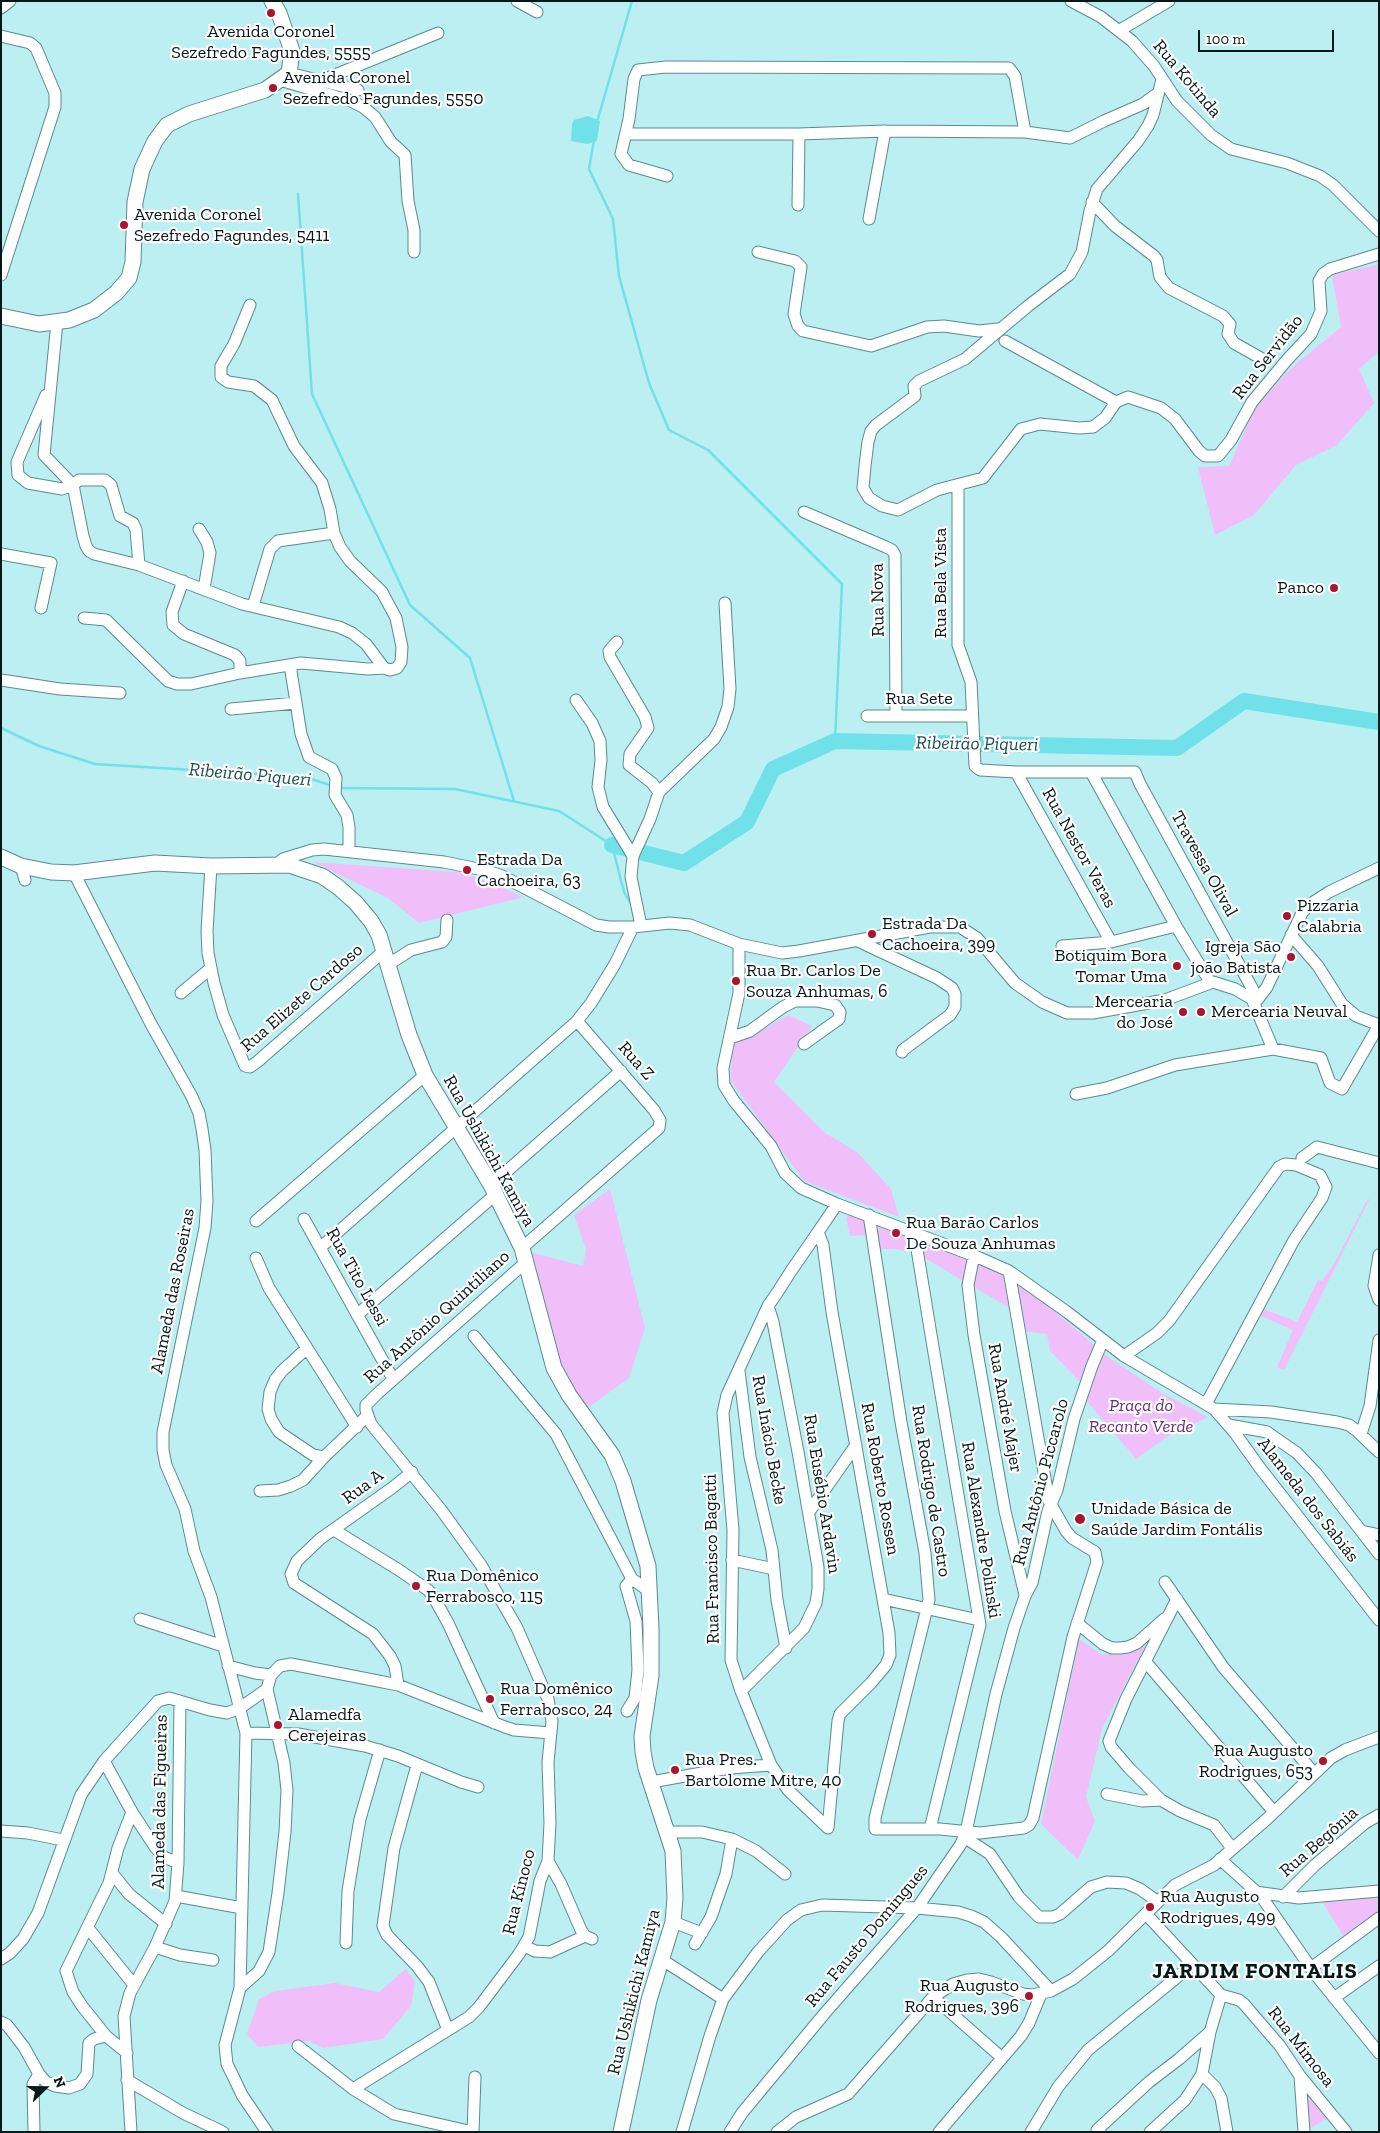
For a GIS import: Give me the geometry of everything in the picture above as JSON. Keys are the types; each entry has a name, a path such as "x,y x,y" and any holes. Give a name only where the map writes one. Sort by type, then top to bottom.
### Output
{"main road":[{"path":"1,316 39,324 69,320 94,310 116,293 129,278 133,262 135,209 142,170 155,141 167,125 189,114 265,90 284,77 292,51 279,13 272,1"},
{"name":"Rua Ushikichi Kamiya","path":"1,857 23,873 74,873 155,863 211,866 289,865 322,876 338,887 356,903 371,921 379,935 387,957 394,990 425,1075 493,1189 524,1255 554,1368 569,1395 604,1441 612,1455 623,1481 645,1553 652,1629 651,1676 642,1736 646,1768 668,1832 675,1873 673,1922 649,2000 621,2132"}],"street":[{"path":"1,8 10,1"},
{"path":"518,1 537,12"},
{"name":"Rua Kotinda","path":"1071,1 1120,30 1141,50 1191,116 1217,140 1231,149 1287,163 1320,176 1333,185 1379,232"},
{"path":"1120,30 1169,1"},
{"path":"320,81 438,33"},
{"path":"1,36 30,43 36,48 54,93 55,107 1,275"},
{"path":"668,176 629,165 621,154 626,134 634,79 638,70 666,67 1009,68 1015,76 1025,132"},
{"path":"284,77 320,81 358,90"},
{"path":"284,77 363,107 375,117 391,142 405,155 408,201 414,230 414,252"},
{"path":"1005,341 1116,402 1105,418 1093,427 1079,428 1040,424 1021,429 983,478 937,490 898,510 882,506 869,498 864,488 868,442 871,431 876,425 915,396 915,384 923,378 965,359 1070,274 1082,252 1092,202 1102,181 1130,151 1148,126 1153,115 1162,79"},
{"path":"626,134 799,134 885,131 1025,132 1070,138 1143,104 1158,93"},
{"path":"869,219 885,131"},
{"path":"798,205 799,134"},
{"path":"1092,202 1123,233 1154,256 1157,260 1160,277 1169,288 1223,316 1230,324 1228,334 1234,343 1264,360"},
{"path":"758,252 795,261 801,267 794,314 798,326 803,331 870,346 927,328 944,326 987,332 1002,328"},
{"name":"Rua Servidão","path":"1116,402 1128,397 1162,408 1175,419 1205,456 1218,456 1231,440 1252,402 1314,329 1321,311 1319,281 1323,274 1330,269 1379,254"},
{"path":"84,618 106,620 168,680 177,684 191,684 240,673 290,665 319,664 390,670 397,668 401,662 402,647 396,618 382,592 350,560 334,533 330,509 322,483 294,446 272,400 254,386 228,382 221,377 222,366 234,344 250,305"},
{"path":"56,322 44,455 73,485 82,536 90,551 94,554 120,558 139,564 253,606 339,627 352,633 366,644 384,668"},
{"path":"50,384 17,462 18,475 28,482 62,489 73,485 79,480 105,480 111,484 120,516 133,523 136,530 139,564"},
{"name":"Rua Bela Vista","path":"958,485 958,645 971,682 974,763 976,768 980,770 1016,772"},
{"name":"Rua Nova","path":"804,512 886,547 896,555 896,716"},
{"path":"199,529 207,542 210,553 204,589"},
{"path":"253,606 270,549 278,541 334,533"},
{"path":"1,554 51,563 41,608"},
{"path":"183,581 172,612 173,625 184,634 235,655 240,661 240,673"},
{"path":"321,1246 455,1126 577,1021 591,1003 637,927 631,877 633,856 650,819 659,792 714,739 724,720 728,707 730,688 725,603"},
{"path":"617,642 609,651 610,657 645,717 648,728 630,754 629,765 652,783 659,792"},
{"path":"290,665 301,734 308,757 332,769 336,778 335,795 347,815 349,851"},
{"path":"1,680 60,689 120,692"},
{"path":"576,700 592,723 600,741 601,760 598,787 603,806 633,856"},
{"path":"231,709 296,703"},
{"name":"Rua Sete","path":"867,716 972,716"},
{"path":"1016,772 1090,772 1176,926 1210,982"},
{"name":"Rua Nestor Veras","path":"1016,772 1111,942"},
{"name":"Travessa Olival","path":"1090,772 1135,772 1255,999 1272,1049"},
{"path":"277,864 284,859 312,850 324,849 444,862 488,871 519,883 590,922 609,927 637,927 670,923 690,925 739,944 782,953 930,927 960,927 978,938 1006,974 1027,992 1057,1010 1079,1014 1117,1010 1165,1000 1210,982 1218,982 1255,999 1267,987 1280,964 1302,913 1316,899 1379,868"},
{"path":"181,993 211,968 207,931 211,866"},
{"name":"Alameda das Roseiras","path":"74,873 199,1113 207,1193 206,1228 162,1432 163,1450 166,1464 185,1509 194,1551 211,1597 240,1708"},
{"path":"387,957 442,942 446,937 447,920"},
{"path":"1062,946 1111,942 1176,926"},
{"path":"1076,1094 1107,1088 1164,1068 1272,1049 1320,1058 1330,1083 1342,1089 1379,1025 1356,1016 1342,1004 1318,966 1291,935"},
{"path":"858,941 937,978 952,988 955,994 955,1008 950,1015 902,1052"},
{"path":"739,944 739,993 722,1078 727,1092 770,1146 791,1180 801,1188 837,1204 974,1255 1009,1271 1044,1295 1124,1356 1210,1407 1319,1418 1348,1425 1361,1434 1379,1452"},
{"name":"Rua Elizete Cardoso","path":"211,968 224,1015 243,1063 248,1067 257,1062 387,957"},
{"path":"730,1038 750,1031 795,1001 817,1001 835,1005 840,1012 839,1019 804,1044"},
{"name":"Rua Z","path":"577,1021 654,1110 660,1120 659,1128"},
{"path":"358,1314 621,1070"},
{"path":"256,1221 425,1075"},
{"name":"Rua Antônio Quintiliano","path":"367,1416 366,1410 369,1401 659,1128"},
{"path":"1302,1158 1313,1148 1317,1147 1379,1163"},
{"path":"1124,1356 1157,1333 1168,1321 1279,1168 1285,1164 1320,1175 1326,1186 1322,1198 1294,1240 1210,1407"},
{"name":"Rua Inácio Becke","path":"786,1648 777,1600 769,1531 750,1457 738,1369 768,1306 837,1204"},
{"name":"Rua Rodrigo de Castro","path":"869,1215 901,1422 929,1581 929,1600 875,1818 875,1829 930,1829"},
{"name":"Rua Tito Lessi","path":"304,1218 393,1379"},
{"name":"Rua Roberto Rossen","path":"818,1232 823,1245 889,1633 889,1658 864,1691 840,1714 828,1828"},
{"name":"Rua Alexandre Polinski","path":"916,1234 933,1347 980,1620 930,1829"},
{"name":"Rua André Majer","path":"974,1255 968,1285 973,1328 1008,1527 1025,1596"},
{"path":"1379,1255 1374,1286 1379,1300"},
{"path":"256,1258 269,1288 306,1349 357,1426"},
{"path":"930,1829 965,1834 980,1833 1024,1828 1033,1818 1077,1624 1096,1562 1096,1556 1091,1549 1072,1538 1051,1504 1045,1486 1009,1271"},
{"name":"Rua Eusébio Ardavin","path":"741,1690 786,1648 804,1628 814,1610 818,1597 818,1573 809,1512 782,1364 768,1306"},
{"path":"474,1336 556,1434 632,1579 649,1591"},
{"name":"Rua Antônio Piccarolo","path":"965,1834 996,1694 1014,1628 1025,1596 1032,1583 1074,1419 1103,1340"},
{"path":"1361,1434 1370,1406 1379,1340"},
{"path":"306,1349 275,1380 270,1392 268,1409 271,1419 279,1432 313,1455 324,1457"},
{"name":"Rua Francisco Bagatti","path":"738,1369 727,1395 723,1413 730,1486 732,1560 731,1660 771,1765 788,1790 828,1828"},
{"name":"Alameda dos Sabiás","path":"1210,1407 1229,1425 1379,1620"},
{"path":"260,1491 278,1490 303,1480 367,1416 412,1472"},
{"path":"1229,1425 1267,1432 1297,1453 1316,1473 1379,1554"},
{"path":"809,1512 856,1445"},
{"name":"Rua A","path":"398,1685 398,1676 390,1656 373,1634 300,1587 292,1578 292,1569 297,1561 320,1539 412,1472"},
{"name":"Rua Kinoco","path":"353,2090 469,2017 479,2007 524,1946 534,1917 540,1881 548,1861 550,1823 548,1762 551,1712 548,1699 506,1608 458,1533 412,1472"},
{"path":"334,1530 406,1575 428,1590 433,1596 448,1623 494,1723"},
{"path":"1361,1531 1379,1536"},
{"path":"732,1560 774,1568"},
{"path":"627,1710 634,1698 638,1670 636,1621 626,1586 627,1582 632,1579"},
{"path":"1165,1582 1223,1667 1314,1773"},
{"path":"883,1599 980,1620"},
{"path":"1177,1599 1145,1660 1110,1735 1109,1741 1114,1751 1161,1800 1180,1811 1214,1825 1232,1848"},
{"path":"1077,1624 1102,1644 1120,1648 1137,1643 1168,1616"},
{"path":"140,1620 223,1646"},
{"path":"1145,1660 1274,1812"},
{"path":"240,1988 259,1971 269,1952 285,1832 287,1790 284,1763 267,1688 271,1675 280,1666 291,1664 398,1685 514,1730 551,1733"},
{"path":"228,1666 271,1675"},
{"path":"1,1960 16,1947 32,1925 81,1795 104,1760 158,1701 165,1698 220,1713 240,1708 267,1688"},
{"name":"Alameda das Figueiras","path":"131,2132 124,2016 125,2004 166,1924 176,1896 180,1701"},
{"path":"240,1708 246,1733 240,1988 226,2034 225,2054 227,2064 242,2095 266,2132"},
{"path":"246,1733 298,1734 380,1750 478,1787"},
{"path":"777,2132 796,2117 848,2094 933,1997 943,1989 966,1980 990,1982 1023,1994 1046,1992 1089,1967 1175,1885 1205,1870 1220,1859 1274,1812 1331,1758 1345,1750 1379,1737"},
{"path":"346,1943 348,1891 360,1819 380,1750"},
{"path":"104,1760 132,1812 155,1847 164,1857 178,1863"},
{"path":"418,1765 394,1848 383,1926 387,1935 417,1966 429,1982 448,2030"},
{"path":"651,1782 730,1768 771,1765"},
{"path":"1107,1794 1142,1801 1161,1800"},
{"path":"127,2053 106,2036 73,1992 66,1971 102,1900 132,1812"},
{"name":"Rua Begônia","path":"1283,1897 1316,1865 1365,1823 1379,1815"},
{"path":"1,1831 28,1833 63,1840"},
{"path":"668,1832 702,1832 732,1838 756,1851 785,1874"},
{"path":"965,1834 990,1854 1019,1898 1039,1917 1053,1918 1091,1887 1107,1882 1126,1883 1140,1889 1158,1902"},
{"name":"Rua Fausto Domingues","path":"730,2132 742,2113 825,2013 917,1908 943,1873 965,1834"},
{"path":"695,1944 711,1917 726,1874 732,1838"},
{"path":"1220,1859 1255,1892 1310,1968 1378,2051"},
{"path":"524,1946 535,1951 550,1952 589,1938 574,1915 554,1870 548,1861"},
{"path":"112,1873 130,1894 166,1924"},
{"path":"1255,1892 1283,1897 1320,1897 1379,1891"},
{"path":"176,1896 242,1908"},
{"path":"682,2132 723,1999 758,1952 787,1920 801,1910 822,1905 917,1908 958,1912 984,1922 1002,1937 1046,1992"},
{"path":"1146,1914 1221,1995 1210,2032 1202,2074 1185,2100 1150,2132"},
{"path":"1310,1968 1379,1918"},
{"path":"673,1922 702,1933"},
{"path":"88,1928 134,1985"},
{"path":"155,1947 180,1955 213,1960"},
{"path":"661,1959 723,1999"},
{"path":"1031,2132 1058,2087 1088,2050 1192,1965"},
{"path":"1334,1998 1379,1966"},
{"path":"939,2132 1025,2029 1046,1992"},
{"name":"Rua Mimosa","path":"1221,1995 1239,2000 1244,2004 1280,2046 1300,2076 1346,2132"},
{"path":"933,1997 1001,2057"},
{"path":"1,2022 7,2025 24,2047 39,2074 46,2082 55,2086 69,2088 80,2084 87,2074 89,2044 94,2039 106,2036"},
{"path":"1098,2131 1149,2082 1210,2032"},
{"path":"298,2046 353,2090 394,2114 473,2132 475,2077"},
{"path":"34,2132 33,2084 39,2074"},
{"path":"1202,2074 1215,2087 1221,2098 1227,2132"},
{"path":"1300,2076 1304,2132"},
{"path":"127,2080 183,2114 223,2132"}],"green space":[{"path":"1379,264 1379,352 1359,369 1374,403 1337,445 1296,465 1254,515 1215,535 1198,467 1229,466 1255,408 1290,369 1341,327 1332,275"},
{"path":"313,862 456,872 479,878 524,897 419,923 388,898"},
{"path":"788,1015 812,1026 774,1082 825,1133 857,1152 891,1189 899,1217 804,1181 731,1081 732,1045"},
{"path":"610,1189 645,1328 629,1378 582,1412 557,1358 530,1252 583,1266 586,1249 574,1215"},
{"path":"1370,1198 1284,1370 1277,1367 1293,1330 1261,1316 1264,1309 1297,1322 1318,1280 1322,1281 1335,1262 1366,1202"},
{"name":"Praça do Recanto Verde","path":"849,1214 1010,1274 1111,1359 1162,1393 1208,1417 1165,1438 1136,1459 1085,1399 1091,1368 1080,1382 1050,1351 1047,1334 1023,1331 1013,1310 918,1254 895,1249 877,1249 865,1235 850,1236 846,1218"},
{"path":"1079,1639 1101,1654 1123,1655 1147,1642 1102,1729 1086,1797 1095,1821 1078,1860 1041,1824"},
{"path":"1379,1897 1379,1912 1345,1939 1322,1901"},
{"path":"406,1969 415,1982 411,2006 383,2039 323,2048 309,2041 258,2047 247,2034 259,1999 275,1991 335,1983 379,1992"},
{"path":"1300,2076 1333,2116 1304,2131"}],"water":[{"path":"588,116 600,121 597,141 587,144 571,141 574,120"}],"waterway":[{"path":"597,122 632,1"},
{"path":"594,140 589,169 613,219 619,276 649,383 669,430 708,450 842,584 835,741"},
{"path":"298,194 312,394 410,605 470,658 514,801"},
{"name":"Ribeirão Piqueri","path":"612,845 684,863 747,822 773,769 835,741 1177,748 1244,701 1379,722"},
{"name":"Ribeirão Piqueri","path":"1,728 39,746 95,764 306,777 332,786"},
{"name":"Ribeirão Piqueri","path":"340,788 455,789 559,811 612,845 624,892 632,906"}],"place":[{"name":"Avenida Coronel Sezefredo Fagundes, 5555","path":"271,13"},
{"name":"Avenida Coronel Sezefredo Fagundes, 5550","path":"273,88"},
{"name":"Avenida Coronel Sezefredo Fagundes, 5411","path":"124,225"},
{"name":"Panco","path":"1334,588"},
{"name":"Estrada Da Cachoeira, 63","path":"467,870"},
{"name":"Pizzaria Calabria","path":"1287,916"},
{"name":"Estrada Da Cachoeira, 399","path":"872,934"},
{"name":"Igreja São joão Batista","path":"1291,957"},
{"name":"Botiquim Bora Tomar Uma","path":"1177,966"},
{"name":"Rua Br. Carlos De Souza Anhumas, 6","path":"736,981"},
{"name":"Mercearia do José","path":"1183,1012"},
{"name":"Mercearia Neuval","path":"1201,1012"},
{"name":"Rua Barão Carlos De Souza Anhumas","path":"896,1233"},
{"name":"Unidade Básica de Saúde Jardim Fontális","path":"1080,1519"},
{"name":"Rua Domênico Ferrabosco, 115","path":"416,1586"},
{"name":"Rua Domênico Ferrabosco, 24","path":"490,1699"},
{"name":"Alamedfa Cerejeiras","path":"278,1725"},
{"name":"Rua Augusto Rodrigues, 653","path":"1323,1761"},
{"name":"Rua Pres. Bartolome Mitre, 40","path":"675,1770"},
{"name":"Rua Augusto Rodrigues, 499","path":"1150,1907"},
{"name":"Rua Augusto Rodrigues, 396","path":"1029,1996"}],"district":[{"name":"JARDIM FONTALIS","path":"1255,1972"}]}
